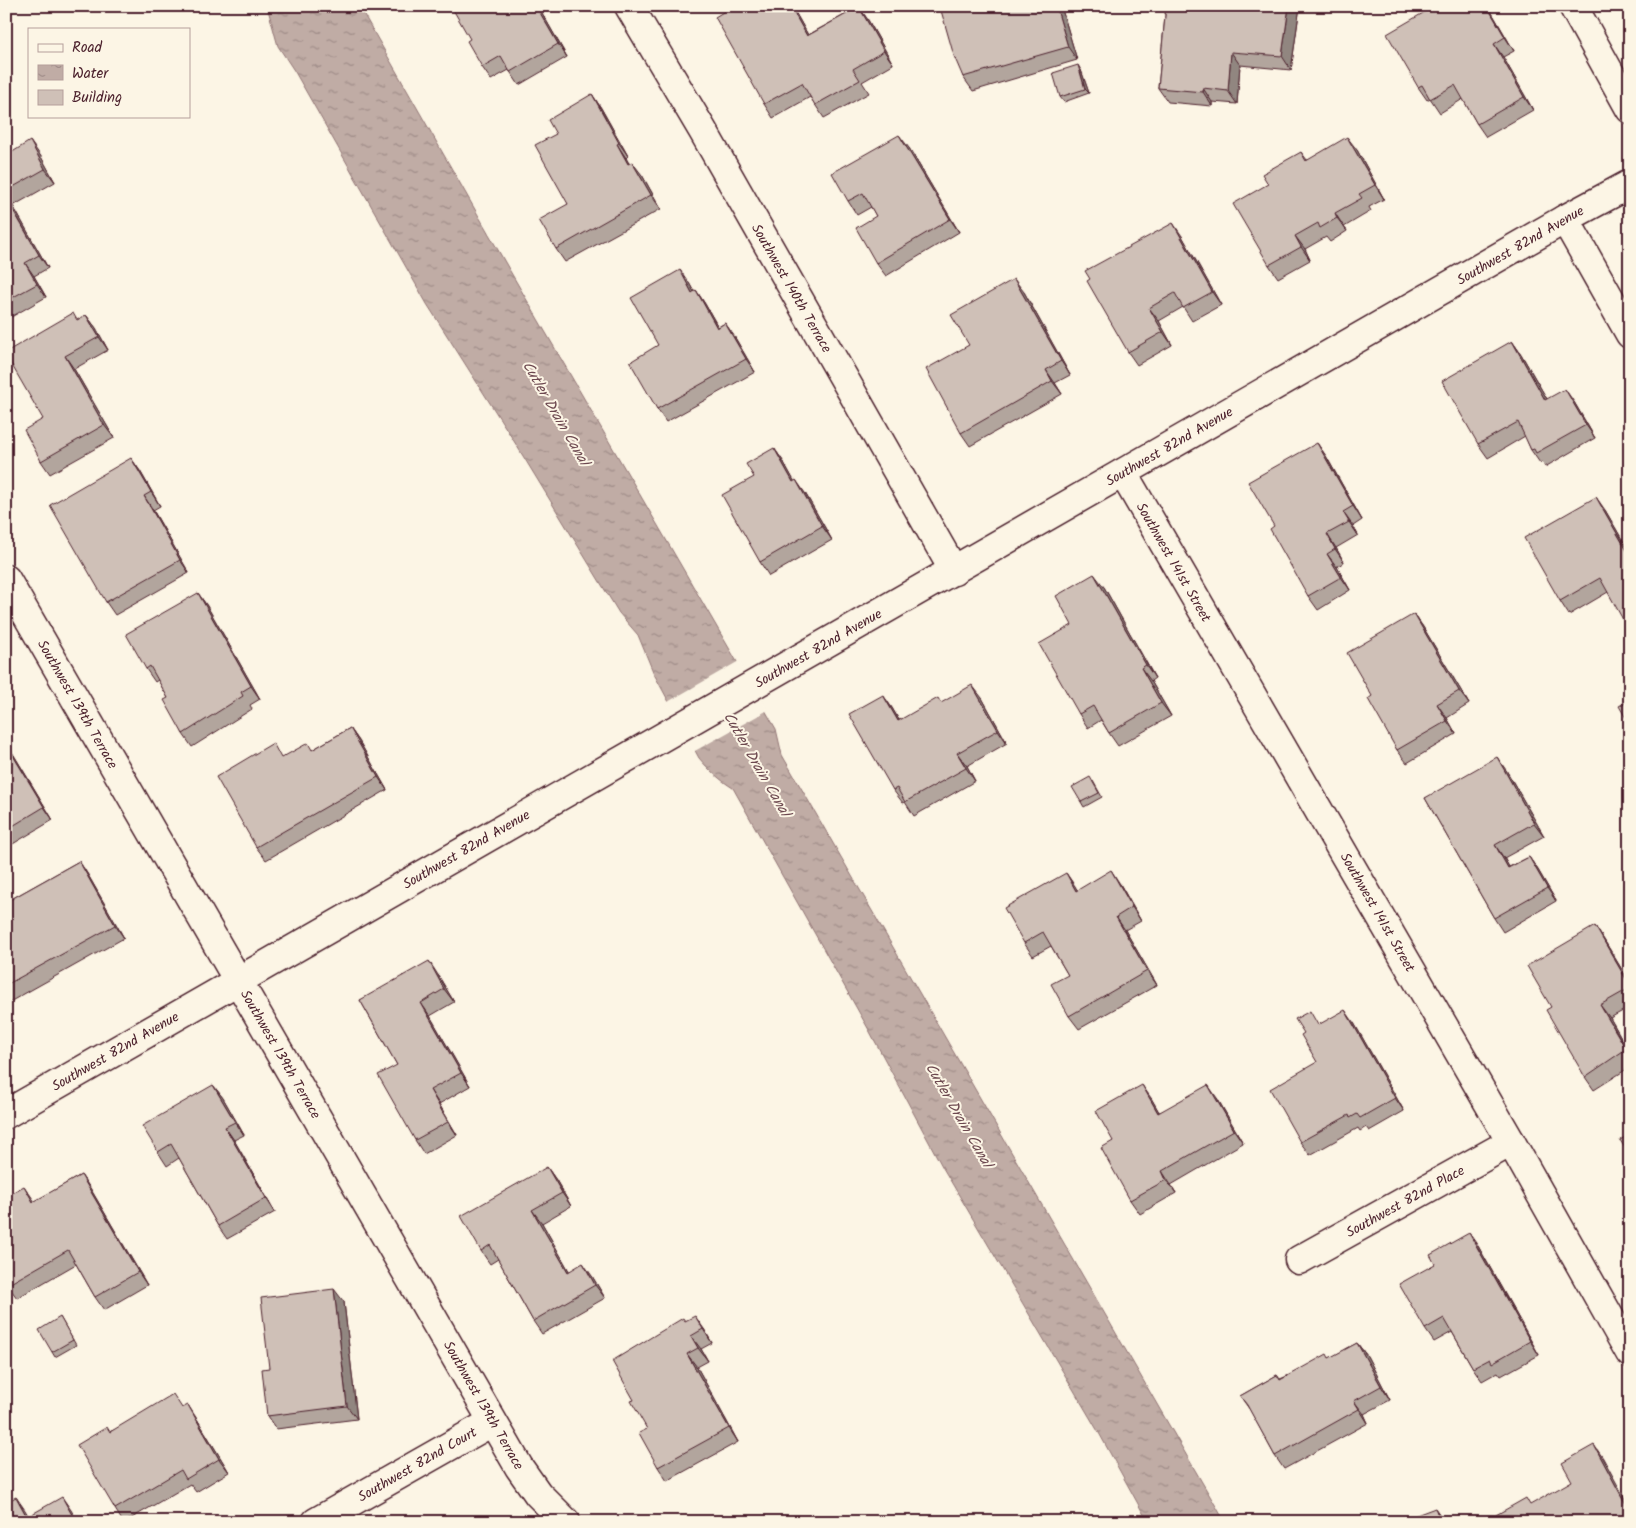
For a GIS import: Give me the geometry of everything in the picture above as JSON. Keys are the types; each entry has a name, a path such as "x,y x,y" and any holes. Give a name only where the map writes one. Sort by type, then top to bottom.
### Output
{"street":[{"name":"Southwest 140th Terrace","path":"629,6 703,131 954,571"},
{"path":"1573,6 1630,110"},
{"name":"Southwest 82nd Avenue","path":"6,1114 954,571 1123,472 1565,219 1630,184"},
{"path":"1565,219 1630,334"},
{"name":"Southwest 141st Street","path":"1123,472 1630,1353"},
{"name":"Southwest 139th Terrace","path":"6,579 492,1422 538,1494 566,1522"},
{"name":"Southwest 82nd Place","path":"1299,1260 1510,1142"},
{"name":"Southwest 82nd Court","path":"316,1522 492,1422"}],"water":[{"name":"Cutler Drain Canal","path":"267,6 359,6 510,271 776,729 782,755 1225,1522 1148,1522 1099,1433 943,1168 869,1030 733,788 699,758 654,674 638,635 619,613 509,433 427,304 295,72 278,46"}],"pier":[{"path":"739,661 768,710 693,752 666,703"}],"building":[{"path":"451,6 536,6 558,44 510,72 501,56 482,67 467,41 470,39"},
{"path":"733,6 790,6 807,36 859,7 884,51 853,69 860,80 815,105 802,83 764,104 715,17"},
{"path":"1056,6 1068,47 963,77 954,56 940,7"},
{"path":"1166,6 1289,6 1282,56 1231,52 1228,91 1203,88 1203,92 1158,88"},
{"path":"1435,6 1487,6 1505,37 1494,44 1524,97 1477,124 1455,85 1430,99 1422,85 1418,87 1387,34"},
{"path":"1078,65 1085,89 1060,97 1053,73"},
{"path":"592,94 619,143 617,144 628,164 632,162 651,195 556,249 539,220 568,204 535,145 556,134 548,120"},
{"path":"899,135 950,219 876,263 856,228 876,216 863,193 848,201 832,173"},
{"path":"1347,137 1375,185 1359,194 1362,198 1335,213 1337,218 1320,228 1318,223 1295,236 1301,247 1269,265 1233,204 1268,184 1262,174 1301,152 1306,161"},
{"path":"30,141 45,169 6,191 6,156"},
{"path":"6,198 39,255 25,263 37,284 6,301"},
{"path":"1173,223 1212,292 1183,308 1175,293 1149,308 1163,332 1128,352 1087,281 1090,279 1085,271"},
{"path":"680,270 692,293 696,290 717,328 725,323 746,359 657,409 630,362 658,345 631,298"},
{"path":"1014,279 1061,361 1046,370 1052,381 961,433 926,369 969,345 951,315"},
{"path":"73,313 77,320 86,315 99,337 65,356 104,425 41,461 24,430 43,419 6,352"},
{"path":"1512,341 1545,400 1565,389 1586,425 1536,453 1534,449 1531,450 1518,422 1478,444 1442,381"},
{"path":"1317,443 1353,506 1343,512 1349,522 1327,534 1335,549 1327,554 1341,577 1308,596 1270,529 1274,526 1248,482"},
{"path":"774,448 793,482 796,480 822,526 760,562 722,495 754,477 746,464"},
{"path":"131,458 151,492 144,496 180,560 106,602 50,505"},
{"path":"1596,497 1630,556 1630,623 1626,625 1600,578 1560,601 1524,538"},
{"path":"1094,574 1146,665 1141,668 1161,703 1109,733 1093,706 1079,714 1039,644 1072,625 1056,596"},
{"path":"198,593 251,686 241,692 243,696 183,734 164,700 168,698 150,666 146,669 126,634"},
{"path":"1414,614 1459,691 1437,704 1447,721 1397,750 1368,699 1372,696 1347,653"},
{"path":"972,685 998,730 957,753 966,768 905,802 897,788 893,790 849,714 883,695 898,721 938,698 941,703"},
{"path":"1630,700 1630,725 1619,706"},
{"path":"350,728 378,777 256,847 216,777 273,743 281,758 308,743 312,750"},
{"path":"6,744 44,807 6,830"},
{"path":"1497,757 1534,823 1495,845 1508,868 1529,857 1547,888 1494,918 1425,798"},
{"path":"1090,777 1099,793 1081,802 1072,787"},
{"path":"79,861 115,925 6,985 6,902"},
{"path":"1111,870 1132,907 1116,917 1147,971 1069,1016 1051,984 1068,975 1043,932 1024,943 1004,908 1066,873 1076,891"},
{"path":"1595,926 1630,986 1630,988 1600,1005 1626,1049 1585,1077 1546,1010 1551,1007 1527,966"},
{"path":"429,961 444,989 421,1003 461,1073 430,1090 448,1122 415,1140 378,1075 397,1065 360,1000"},
{"path":"1345,1010 1395,1098 1360,1118 1357,1114 1350,1118 1349,1115 1300,1142 1270,1089 1317,1062 1301,1035 1304,1033 1295,1019 1310,1011 1318,1025"},
{"path":"213,1085 235,1122 225,1127 266,1198 218,1226 171,1144 158,1152 142,1126"},
{"path":"1142,1085 1158,1113 1208,1085 1234,1130 1162,1171 1166,1180 1130,1200 1101,1148 1113,1141 1096,1111"},
{"path":"1630,1134 1630,1156 1620,1140"},
{"path":"547,1167 562,1193 532,1210 568,1272 583,1263 595,1285 533,1321 490,1245 481,1251 461,1216"},
{"path":"81,1175 138,1272 95,1297 68,1250 7,1285 6,1196 24,1186 33,1202"},
{"path":"1469,1233 1530,1341 1492,1363 1490,1359 1473,1368 1444,1318 1425,1329 1399,1284 1435,1264 1430,1255"},
{"path":"334,1289 347,1406 267,1416 262,1369 269,1368 261,1298"},
{"path":"695,1316 703,1329 691,1336 698,1348 687,1354 729,1428 658,1467 639,1433 647,1429 631,1401 634,1400 612,1361 683,1318 685,1321"},
{"path":"60,1317 73,1340 52,1352 39,1330"},
{"path":"1357,1343 1381,1386 1354,1401 1359,1409 1275,1456 1247,1405 1240,1396 1277,1375 1280,1380 1327,1354 1329,1358"},
{"path":"173,1394 182,1408 188,1405 219,1459 186,1479 181,1470 115,1509 77,1445 107,1427 110,1432"},
{"path":"1594,1445 1630,1512 1630,1522 1500,1522 1496,1515 1526,1498 1530,1505 1572,1481 1562,1463"},
{"path":"16,1497 27,1517 62,1497 76,1522 6,1522 6,1502"},
{"path":"1435,1508 1441,1522 1403,1522 1403,1520"}]}
